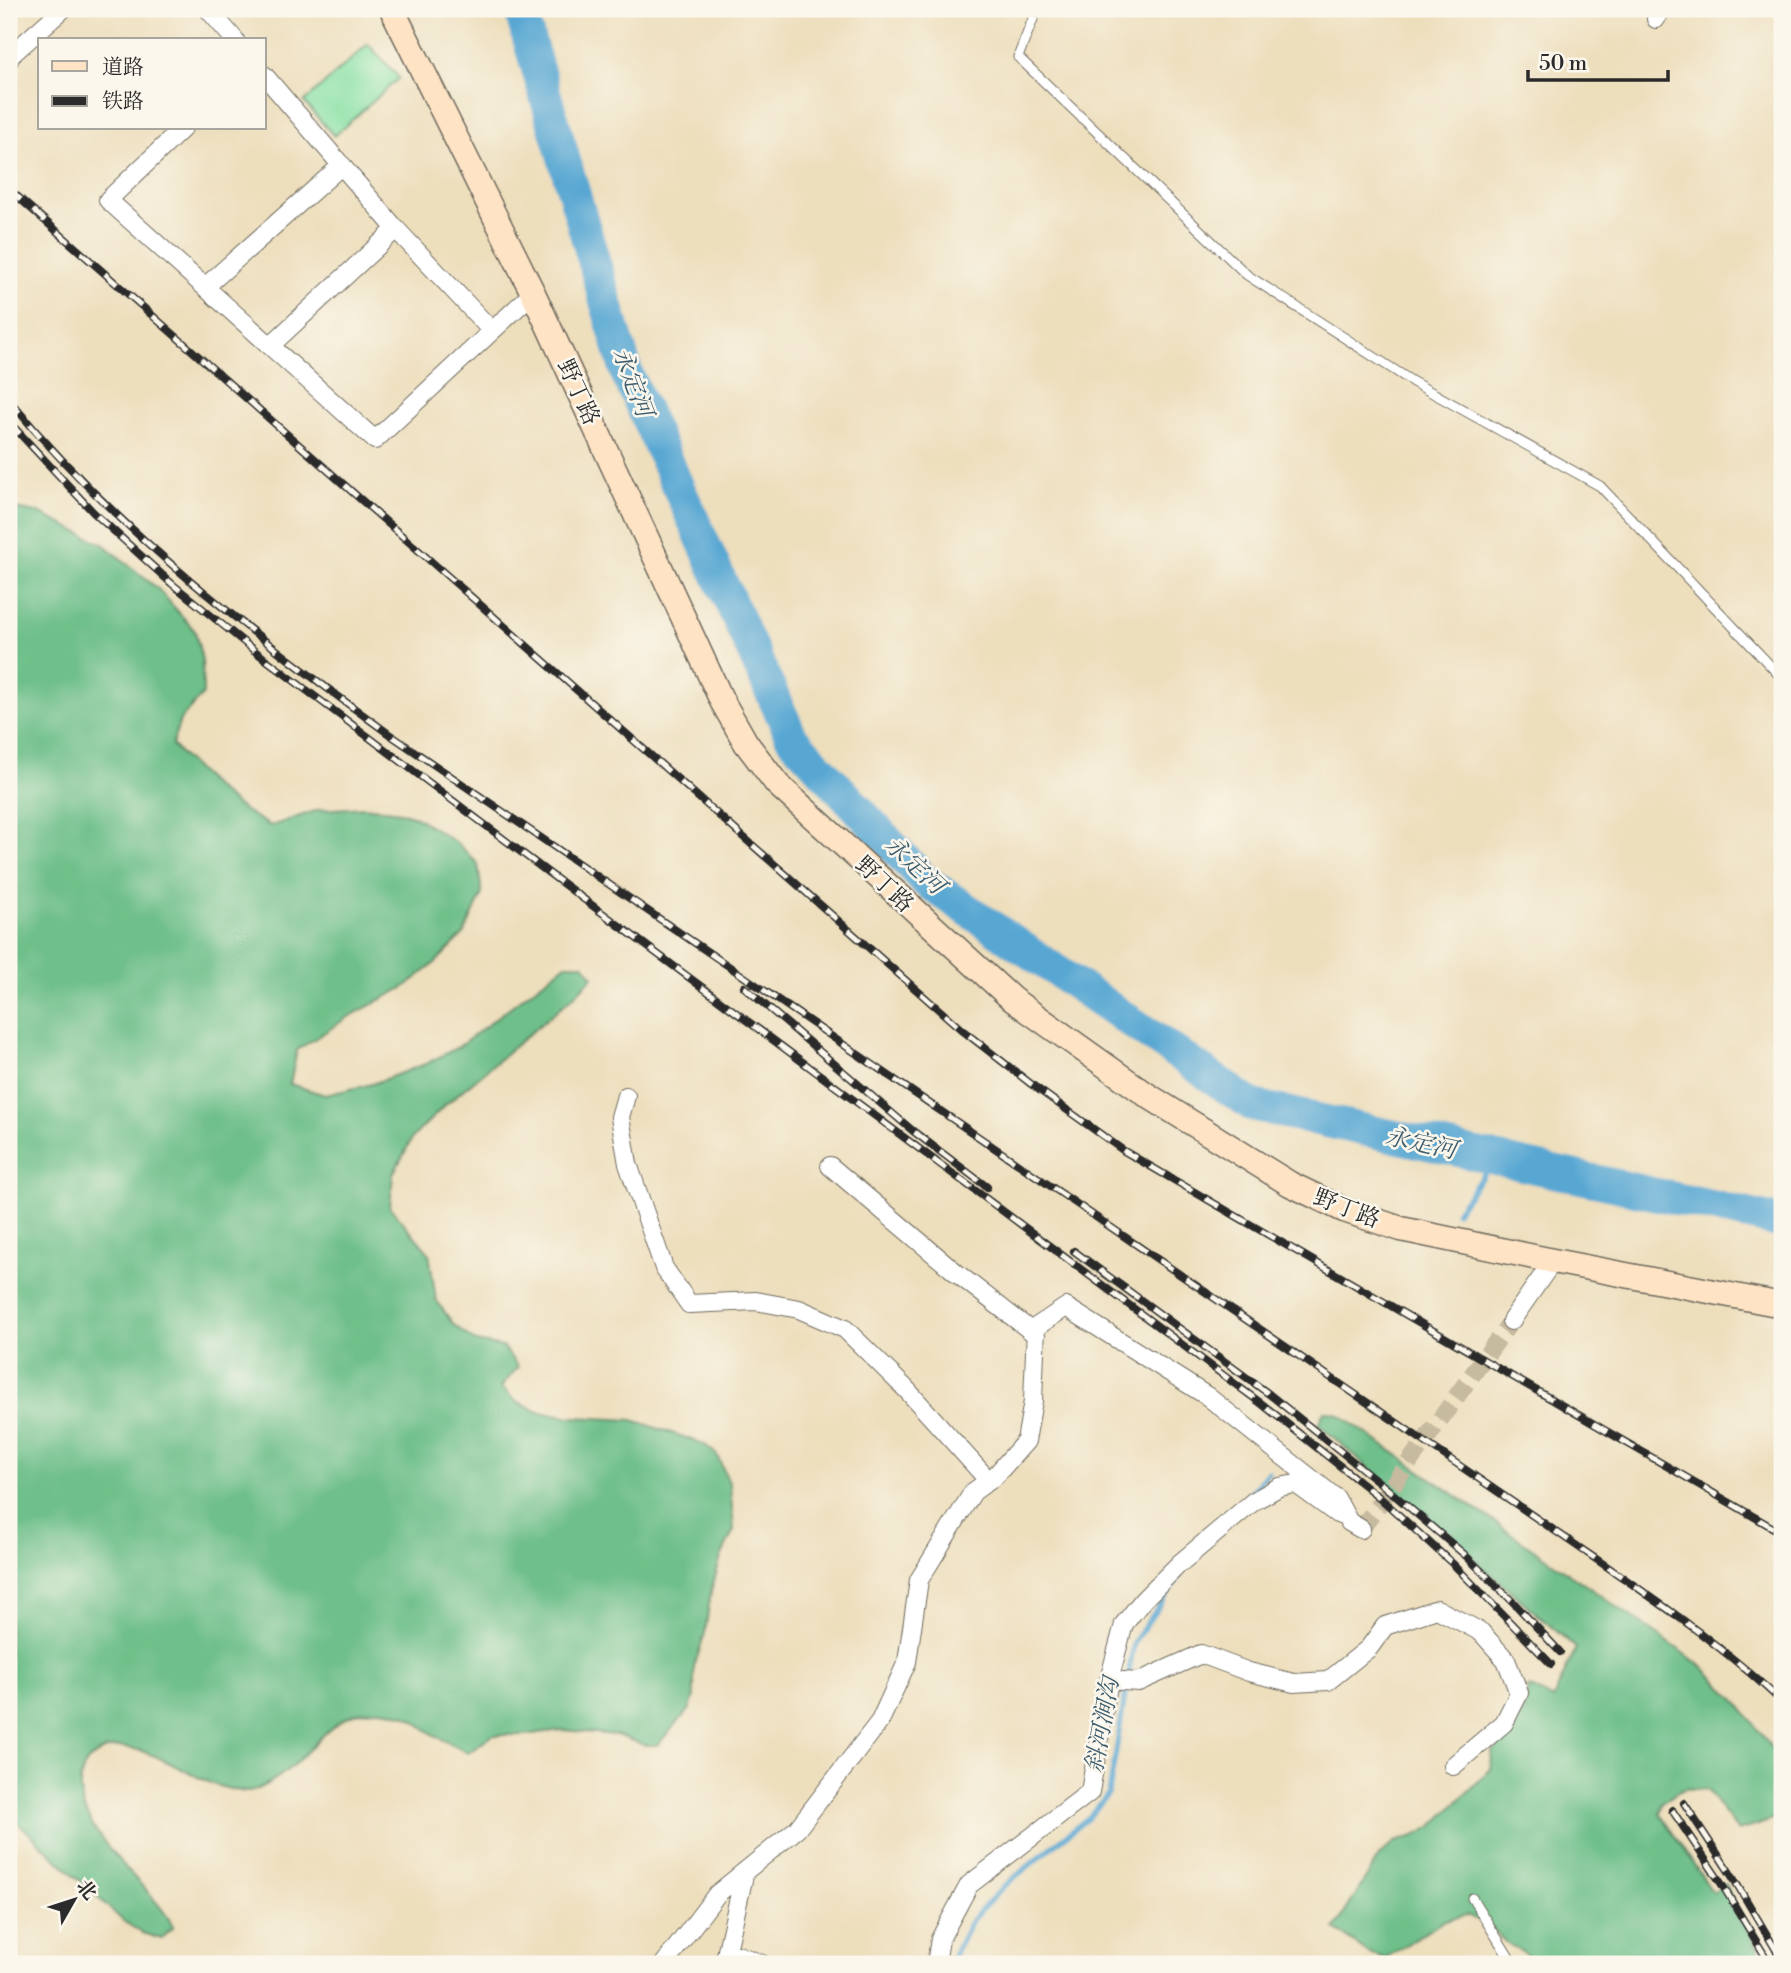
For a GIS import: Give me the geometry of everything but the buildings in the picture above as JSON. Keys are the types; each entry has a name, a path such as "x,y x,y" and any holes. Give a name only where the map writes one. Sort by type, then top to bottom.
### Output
{"main road":[{"name":"野丁路","path":"392,9 533,293 722,701 746,743 777,784 1012,999 1147,1095 1290,1184 1344,1210 1401,1229 1782,1305"}],"street":[{"path":"9,60 11,55 62,9"},
{"path":"208,9 233,38"},
{"path":"266,77 396,229 492,331"},
{"path":"181,130 108,200 375,440 533,293"},
{"path":"205,287 342,165"},
{"path":"271,345 396,229"},
{"path":"626,1096 620,1117 628,1164 664,1268 689,1304 756,1301 799,1309 845,1329 906,1389 989,1480"},
{"path":"830,1166 959,1275 1036,1335"},
{"path":"1511,1321 1553,1261"},
{"path":"664,1964 717,1894 797,1829 880,1721 907,1662 919,1580 973,1492 989,1480 1026,1441 1033,1401 1036,1327 1066,1307 1207,1396 1336,1498 1355,1526 1296,1484 1279,1487 1254,1501 1192,1553 1143,1600 1124,1624 1090,1792 969,1885 940,1938 936,1964"},
{"path":"1114,1681 1138,1682 1201,1654 1248,1672 1294,1683 1328,1681 1369,1648 1385,1626 1437,1609 1481,1632 1506,1660 1519,1693 1504,1723 1453,1766"},
{"path":"745,1871 725,1957 762,1964"}],"lane":[{"path":"1037,9 1018,57 1248,275 1413,382 1600,486 1782,678"},
{"path":"1472,1898 1510,1959 1508,1964"}],"green space":[{"path":"368,44 399,78 334,136 304,102"},
{"path":"9,508 39,513 103,544 159,590 195,631 202,660 203,694 180,720 172,745 230,800 271,826 318,810 365,807 400,812 416,817 458,844 478,864 482,894 464,934 434,964 405,987 350,1016 297,1050 290,1084 325,1095 372,1084 428,1063 460,1046 566,964 584,964 593,977 444,1106 413,1137 393,1174 390,1207 429,1253 436,1300 454,1325 476,1342 503,1347 518,1367 501,1387 515,1401 539,1412 572,1417 633,1420 704,1444 717,1455 730,1485 734,1530 721,1557 711,1591 705,1633 694,1667 694,1696 690,1709 657,1745 644,1745 616,1735 562,1730 524,1735 493,1735 468,1753 435,1736 408,1716 380,1710 360,1712 343,1719 284,1773 250,1792 216,1785 142,1751 112,1748 92,1757 81,1777 81,1797 88,1816 99,1836 148,1892 173,1926 162,1939 142,1933 123,1921 24,1828 12,1819 9,1821"},
{"path":"1324,1411 1338,1414 1684,1653 1705,1669 1735,1699 1782,1762 1782,1817 1738,1831 1707,1790 1693,1788 1678,1792 1662,1803 1660,1814 1713,1893 1725,1884 1766,1964 1542,1964 1504,1941 1490,1926 1467,1915 1445,1920 1385,1958 1369,1953 1335,1929 1380,1855 1395,1842 1415,1836 1433,1826 1491,1769 1492,1753 1523,1712 1529,1687 1553,1699 1576,1648 1318,1424"}],"waterway":[{"name":"永定河","path":"520,9 627,374 792,738 924,880 1252,1105 1782,1222"},
{"name":"斜河涧沟","path":"1456,1212 1495,1159"},
{"name":"斜河涧沟","path":"1247,1497 1268,1472"},
{"name":"斜河涧沟","path":"949,1964 972,1920 1004,1886 1089,1817 1109,1793 1134,1642 1181,1574"}],"tunnel":[{"path":"1361,1529 1511,1321"}],"railway":[{"path":"9,189 962,1030 1031,1084 1124,1151 1782,1533"},
{"path":"9,400 51,449 188,579 389,734 1620,1576 1704,1636 1782,1702"},
{"path":"9,422 93,512 171,583 256,652 1262,1404 1379,1497 1454,1565 1551,1664"},
{"path":"744,987 913,1131 987,1187"},
{"path":"1074,1251 1269,1394 1385,1487 1465,1555 1560,1652"},
{"path":"1684,1803 1782,1960"},
{"path":"1672,1810 1721,1883 1770,1964"}]}
